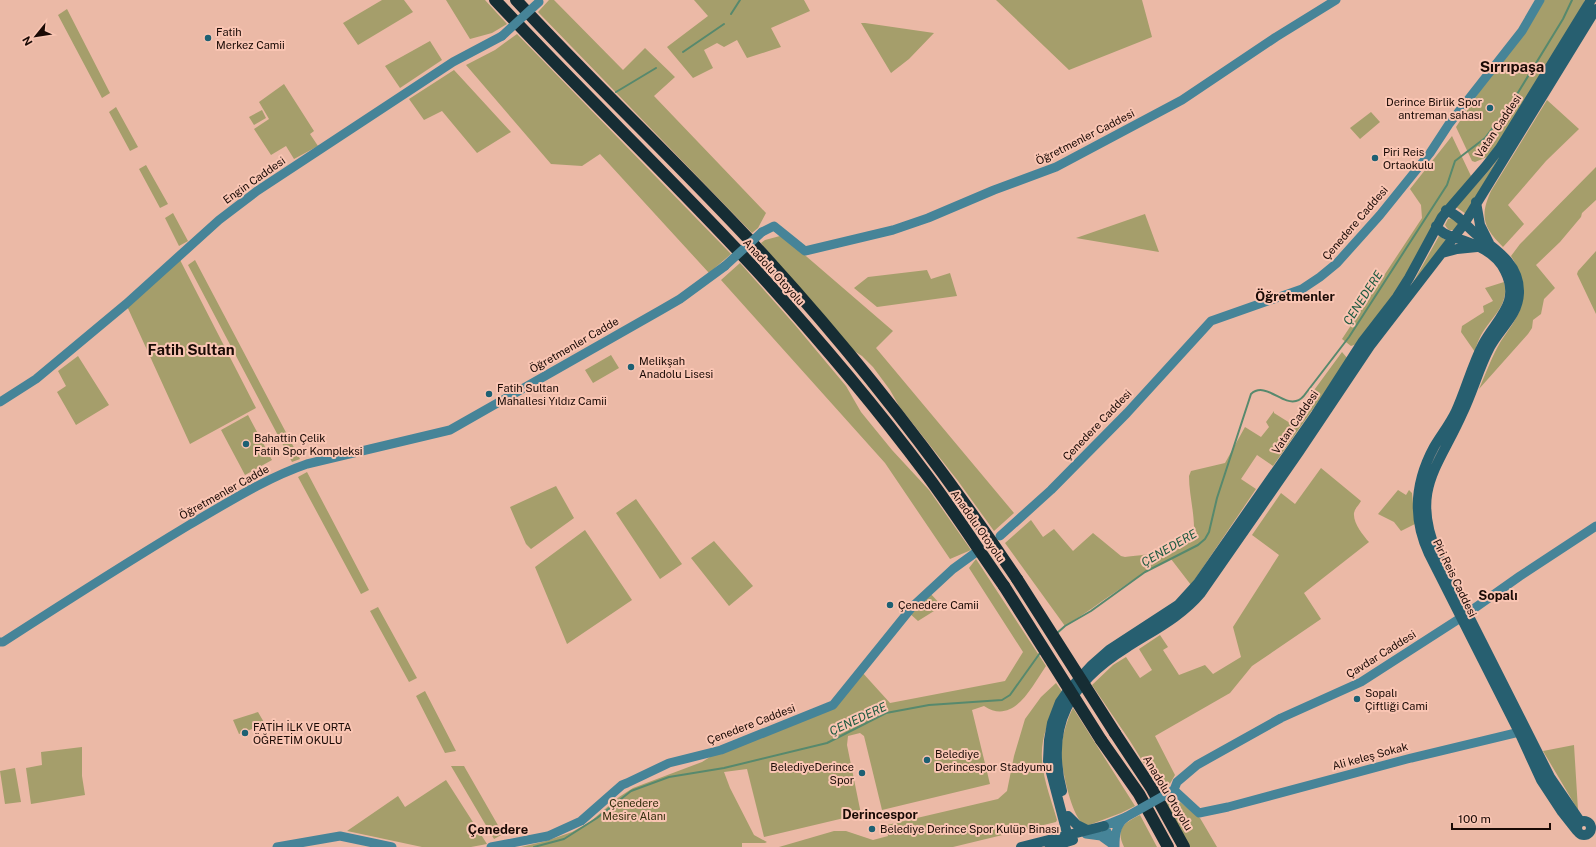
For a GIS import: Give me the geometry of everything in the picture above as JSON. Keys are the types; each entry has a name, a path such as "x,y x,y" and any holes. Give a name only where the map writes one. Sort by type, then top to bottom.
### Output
{"highway":[{"name":"Anadolu Otoyolu","path":"495,0 599,109 718,229 792,311 860,391 926,475 1004,586 1101,740 1139,794 1168,847"},
{"name":"Anadolu Otoyolu","path":"516,0 769,260 867,376 920,443 982,527 1017,579 1152,789 1184,847"}],"main road":[{"name":"Vatan Caddesi","path":"1071,837 1050,773 1048,753 1052,723 1060,702 1076,681 1109,650 1178,605 1191,592 1316,414 1363,341 1397,297 1416,267 1436,226 1446,210 1486,166 1500,148 1591,0"},
{"name":"Vatan Caddesi","path":"1065,818 1056,753 1062,716 1073,696 1106,661 1179,615 1197,598 1299,452 1370,346 1464,224 1476,202 1596,9"},
{"path":"1476,202 1480,225 1492,246"},
{"name":"Piri Reis Caddesi","path":"1446,210 1456,214 1464,224 1508,260 1515,274 1519,291 1516,310 1487,352 1462,414 1430,477 1426,519 1432,541 1541,780 1562,812 1578,826"},
{"name":"Piri Reis Caddesi","path":"1436,226 1442,234 1480,247 1494,256 1505,270 1510,286 1509,304 1506,311 1483,344 1455,412 1428,459 1421,476 1417,502 1419,525 1425,545 1465,615 1550,777 1578,826"},
{"path":"1442,252 1480,247"},
{"path":"1049,843 1065,818 1087,832"},
{"path":"1578,826 1586,821 1592,830"},
{"path":"1021,847 1049,843 1104,826"}],"street":[{"name":"Öğretmenler Caddesi","path":"762,232 774,226 805,251 880,234 928,218 994,190 1056,168 1182,100 1276,37 1336,0"},
{"name":"Çenedere Caddesi","path":"1000,536 1051,490 1127,413 1211,320 1302,289 1337,263 1380,215 1430,153 1458,112 1522,31 1540,0"},
{"name":"Engin Caddesi","path":"0,402 36,379 126,304 219,220 257,191 453,62 502,36 539,1"},
{"name":"Öğretmenler Cadde","path":"0,642 3,642 146,551 221,506 285,472 307,464 450,430 667,306 725,266 762,232"},
{"name":"Çavdar Caddesi","path":"1174,790 1177,782 1197,765 1281,718 1361,682 1465,615 1526,572 1596,526"},
{"name":"Çenedere Caddesi","path":"491,847 548,836 581,821 622,785 669,763 721,750 833,704 913,606 953,569 975,553"},
{"name":"Ali keleş Sokak","path":"1174,790 1198,813 1228,807 1411,758 1519,732"},
{"path":"1115,847 1104,826 1126,817 1174,790"},
{"path":"1115,847 1116,831 1121,821 1126,817"},
{"path":"1087,832 1101,836 1115,847"},
{"path":"277,847 340,836 392,847"}],"green space":[{"path":"382,0 404,0 413,12 358,45 343,23"},
{"path":"446,0 485,0 507,24 492,33 470,39"},
{"path":"549,0 554,0 623,70 645,48 675,77 654,96 766,213 758,228 752,233 538,12"},
{"path":"694,0 804,0 810,11 771,28 781,47 747,58 737,40 724,47 717,43 704,50 713,68 693,78 667,47 708,16"},
{"path":"996,0 1142,0 1152,37 1069,70"},
{"path":"1540,0 1585,0 1580,11 1494,151 1487,157 1475,162 1472,161 1456,127"},
{"path":"67,9 110,93 102,98 58,15"},
{"path":"861,23 934,33 909,59 891,73"},
{"path":"517,34 731,254 709,273 600,154 582,166 551,164 466,65 495,50"},
{"path":"430,41 442,60 400,88 385,66"},
{"path":"454,70 511,132 477,153 442,111 424,120 409,99"},
{"path":"284,84 314,131 310,134 318,146 294,159 286,146 271,155 254,129 269,119 259,102"},
{"path":"1547,100 1579,129 1546,161 1508,205 1524,224 1503,247 1491,234 1485,222 1485,208 1487,200 1491,191"},
{"path":"116,107 138,147 130,151 109,112"},
{"path":"262,110 266,118 254,125 249,117"},
{"path":"1371,112 1380,122 1360,139 1350,128"},
{"path":"1452,136 1471,176 1401,284 1357,344 1351,346 1342,339 1422,218 1421,205 1410,189"},
{"path":"1504,149 1466,214 1456,207 1492,167"},
{"path":"146,165 168,204 160,208 139,169"},
{"path":"1596,167 1596,200 1582,213 1581,217 1560,242 1536,265 1555,288 1544,299 1541,314 1533,320 1532,328 1528,334 1479,389 1501,341 1514,321 1522,303 1521,279 1511,256 1520,244"},
{"path":"173,213 188,241 179,246 165,218"},
{"path":"1145,214 1159,252 1076,238"},
{"path":"1452,218 1459,224 1454,230 1449,230 1445,225 1448,219"},
{"path":"780,236 792,244 893,331 876,348 1014,513 994,531 958,481 899,406 890,390 873,367 862,356 851,349 761,243 765,240"},
{"path":"1439,236 1448,241 1410,288"},
{"path":"1596,251 1596,314 1577,274"},
{"path":"178,256 256,408 190,444 126,304"},
{"path":"195,260 300,459 292,462 188,265"},
{"path":"740,263 846,386 861,412 892,450 929,490 971,550 950,559 885,463 721,280"},
{"path":"927,270 931,279 950,273 957,296 877,307 854,288 868,277"},
{"path":"1504,282 1505,295 1501,306 1481,335 1475,352 1461,332 1462,326 1484,312 1483,306 1493,301 1485,288"},
{"path":"1342,352 1348,359 1273,466 1257,455 1241,479 1256,489 1191,585 1171,559 1130,582 1065,626 1005,543 1031,520 1043,537 1054,529 1073,551 1093,533 1121,556 1125,557 1166,551 1185,543 1191,537 1194,528 1189,482 1191,471 1225,463 1245,427 1261,437 1269,427 1266,422 1274,411 1274,413 1290,423"},
{"path":"611,355 619,368 593,383 585,370"},
{"path":"78,356 109,405 76,425 57,392 66,386 58,371"},
{"name":"Bahattin Çelik Fatih Spor Kompleksi","path":"248,415 272,460 245,475 221,430"},
{"path":"1321,468 1361,501 1356,508 1354,517 1359,529 1369,542 1304,593 1321,619 1252,666 1230,693 1155,736 1175,775 1168,787 1161,791 1130,741 1092,685 1113,665 1126,657 1140,678 1152,670 1139,649 1160,635 1168,647 1163,650 1179,675 1205,665 1213,674 1241,657 1233,627 1279,555 1252,535 1281,493 1295,504"},
{"path":"307,472 369,590 361,594 298,477"},
{"path":"556,486 574,518 531,549 526,544 510,507"},
{"path":"1398,490 1406,495 1409,490 1412,493 1415,524 1401,531 1394,522 1378,514"},
{"path":"636,499 682,564 660,579 616,513"},
{"path":"585,530 632,600 567,644 535,567"},
{"path":"714,541 753,586 729,606 691,558"},
{"name":"Çenedere Mesire Alanı","path":"976,559 1046,666 1028,693 1013,707 1004,711 995,711 984,706 972,710 990,784 882,810 864,736 860,733 848,736 847,745 861,814 764,837 747,769 724,772 730,788 754,835 767,842 765,843 742,843 742,847 521,847 546,841 572,832 590,822 619,797 633,788 702,762 721,750 833,705 861,671 890,703 1005,681 1023,652 969,568"},
{"path":"929,592 942,606 918,621 908,612"},
{"path":"378,607 417,678 409,682 370,611"},
{"path":"1056,683 1063,693 1046,728 1043,741 1042,761 1048,791 1057,820 1056,822 953,847 779,847 834,831 846,831 873,840 888,836 887,825 998,799 1007,791 1014,756 1025,719 1041,697"},
{"path":"425,691 456,751 445,753 416,696"},
{"path":"1073,708 1135,806 1089,825 1084,825 1079,820 1075,812 1065,781 1062,761 1061,748 1063,736"},
{"path":"258,712 265,724 239,734 233,720"},
{"path":"1574,745 1578,810 1543,751"},
{"path":"82,747 82,776 85,795 31,804 26,768 42,765 41,752"},
{"path":"451,766 464,766 503,834 494,839"},
{"path":"15,768 21,802 5,804 0,771"},
{"path":"446,780 487,844 471,847 422,847 347,831 398,796 405,807"},
{"path":"1174,797 1200,818 1217,847 1190,847 1164,802"},
{"path":"1140,815 1157,847 1124,847 1120,835 1123,827 1129,821"}],"waterway":[{"path":"731,14 740,0"},
{"name":"ÇENEDERE","path":"1056,634 1065,626 1091,611 1145,572 1198,545 1205,539 1209,532 1217,498 1251,394 1262,390 1285,400 1296,401 1301,399 1349,337 1447,185 1455,161 1485,138 1511,104 1563,19 1572,0"},
{"path":"683,52 724,24"},
{"path":"616,92 656,68"},
{"name":"ÇENEDERE","path":"534,847 564,839 597,818 631,791 669,777 724,768 827,743 886,713 929,705 1002,700 1010,695 1040,653"}],"place":[{"name":"Fatih Merkez Camii","path":"208,38"},
{"name":"Derince Birlik Spor antreman sahası","path":"1490,108"},
{"name":"Piri Reis Ortaokulu","path":"1375,158"},
{"name":"Melikşah Anadolu Lisesi","path":"631,367"},
{"name":"Fatih Sultan Mahallesi Yıldız Camii","path":"489,394"},
{"name":"Bahattin Çelik Fatih Spor Kompleksi","path":"246,444"},
{"name":"Çenedere Camii","path":"890,605"},
{"name":"Sopalı Çiftliği Cami","path":"1357,699"},
{"name":"FATİH İLK VE ORTA ÖĞRETİM OKULU","path":"245,733"},
{"name":"Belediye Derincespor Stadyumu","path":"927,760"},
{"name":"BelediyeDerince Spor","path":"862,773"},
{"name":"Belediye Derince Spor Kulüp Binası","path":"872,829"}],"district":[{"name":"Sırrıpaşa","path":"1512,67"},
{"name":"Öğretmenler","path":"1295,296"},
{"name":"Fatih Sultan","path":"191,350"},
{"name":"Sopalı","path":"1498,595"},
{"name":"Derincespor","path":"880,814"},
{"name":"Çenedere","path":"498,829"}]}
